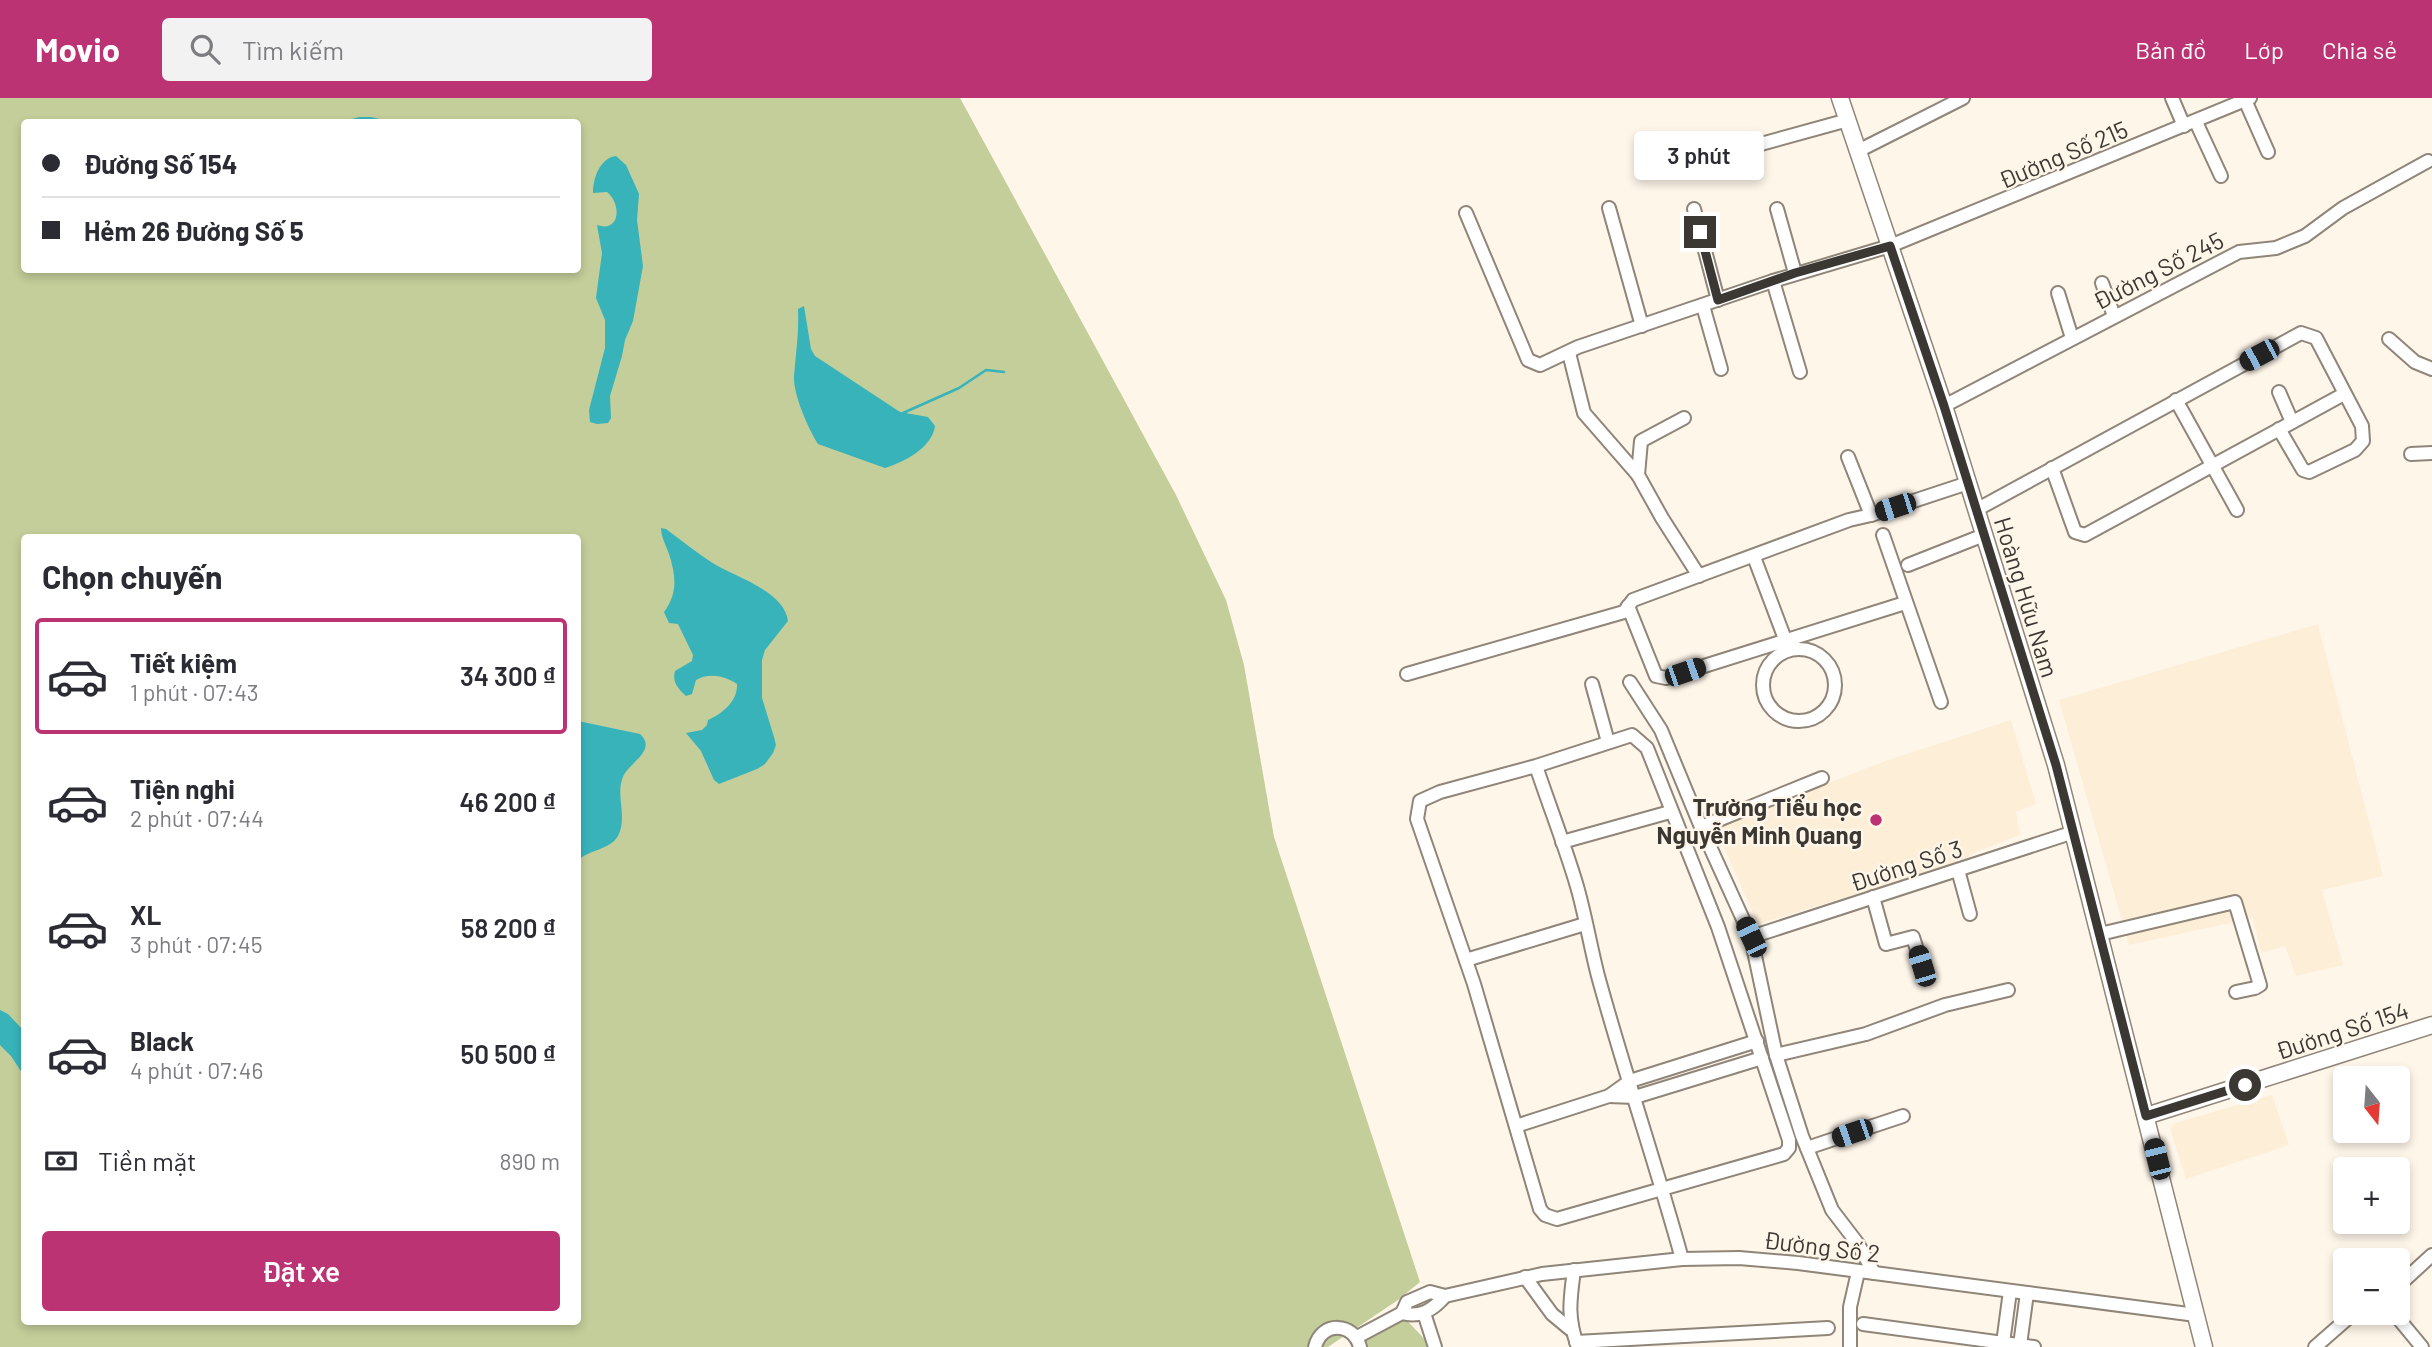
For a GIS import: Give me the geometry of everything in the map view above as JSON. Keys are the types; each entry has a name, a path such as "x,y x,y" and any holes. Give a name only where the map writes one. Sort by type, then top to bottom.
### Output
{"main road":[{"name":"Hoàng Hữu Nam","path":"1840,98 1944,406 2056,765 2196,1315"},
{"name":"Đường Số 154","path":"2146,1116 2432,1025"},
{"path":"2196,1315 2204,1347"}],"street":[{"path":"1858,152 1963,98"},
{"path":"2172,98 2221,176"},
{"path":"2248,99 2267,152"},
{"name":"Đường Số 215","path":"1466,213 1528,360 1540,365 1578,347 1795,273 1890,246 2190,124 2224,103 2248,99"},
{"path":"1674,166 1848,120"},
{"name":"Đường Số 245","path":"1944,406 2239,252 2276,248 2305,236 2343,208 2428,161"},
{"path":"1609,208 1642,326"},
{"path":"1694,209 1718,300"},
{"path":"1777,209 1795,273"},
{"path":"1773,281 1800,372"},
{"path":"2102,283 2114,316"},
{"path":"2058,293 2072,338"},
{"path":"1703,306 1721,369"},
{"path":"1976,510 2301,333 2316,338 2362,426 2363,441 2355,450 2309,472 2303,470 2279,429"},
{"path":"2389,339 2415,362 2432,369"},
{"path":"1569,353 1584,413 1638,475 1661,518 1699,576"},
{"path":"2279,392 2292,422"},
{"path":"2052,468 2075,532 2085,535 2344,394"},
{"path":"2176,400 2237,510"},
{"path":"1638,475 1641,441 1684,418"},
{"path":"2411,454 2432,453"},
{"path":"1848,457 1871,515"},
{"path":"1407,674 1624,612 1633,600 1826,528 1968,483"},
{"path":"1883,535 1941,702"},
{"path":"1908,565 1984,536"},
{"path":"1754,557 1788,645"},
{"path":"1628,606 1656,676 1666,678 1788,645 1905,603"},
{"path":"1788,645 1817,654 1825,660 1834,676 1835,685 1830,703 1816,716 1808,719 1781,716 1773,710 1764,694 1763,684 1768,667 1788,645"},
{"path":"1630,682 1661,730 1751,937 1776,1055 1807,1148 1832,1210 1858,1244 1874,1273"},
{"path":"1592,684 1608,743"},
{"path":"1632,735 1647,748 1670,812 1718,927 1757,1041 1789,1140 1789,1148 1784,1154 1557,1219 1545,1215 1540,1209 1466,960 1418,820 1420,801 1440,792 1536,766 1632,735"},
{"path":"1536,766 1576,883 1598,975 1682,1259"},
{"path":"1701,827 1822,778"},
{"path":"1562,842 1670,812"},
{"name":"Đường Số 3","path":"1751,937 2074,832"},
{"path":"1958,870 1970,914"},
{"path":"1873,897 1886,944 1913,937 1922,966"},
{"path":"2101,934 2235,902 2260,985 2235,992"},
{"path":"1466,960 1586,924"},
{"path":"1776,1055 1866,1034 1945,1005 2008,990"},
{"path":"1516,1126 1609,1096 1630,1081 1757,1041"},
{"path":"1609,1096 1634,1097 1762,1058"},
{"path":"1807,1148 1903,1116"},
{"path":"2410,1275 2432,1255"},
{"name":"Đường Số 2","path":"1402,1313 1407,1302 1430,1292 1445,1296 1525,1277 1574,1270 1682,1259 1739,1258 1798,1263 2196,1315"},
{"path":"1574,1270 1569,1309 1570,1328 1577,1344 1828,1328"},
{"path":"1850,1347 1850,1307 1858,1272"},
{"path":"1525,1277 1552,1314 1570,1328"},
{"path":"2003,1343 2010,1291"},
{"path":"2020,1345 2026,1293"},
{"path":"1315,1347 1320,1335 1332,1328 1346,1328 1359,1342 1402,1313 1413,1316 1435,1308 1445,1296"},
{"path":"1424,1313 1435,1347"},
{"path":"1863,1324 1933,1340 2034,1347"},
{"path":"2315,1347 2340,1325"},
{"path":"2403,1325 2421,1347"},
{"path":"1790,1332 1791,1347"}],"shaded area":[{"path":"2318,624 2383,876 2322,890 2343,965 2296,976 2285,946 2261,953 2253,918 2129,945 2059,700"},
{"name":"Trường Tiểu học Nguyễn Minh Quang","path":"2011,720 2036,804 2016,812 2020,835 1971,854 1969,860 1758,924 1715,827 1885,761"},
{"path":"2272,1095 2289,1145 2186,1179 2170,1129 2175,1123"}],"green space":[{"path":"0,98 960,98 1176,495 1226,600 1244,665 1274,837 1420,1282 1328,1347 0,1347"},
{"path":"1399,1312 1432,1347 1358,1347"}],"water":[{"path":"371,117 379,119 351,119"},
{"path":"616,156 626,165 639,194 637,220 643,266 633,321 610,396 611,418 608,423 597,424 590,422 589,410 605,348 605,320 596,298 602,253 597,225 610,225 616,216 616,210 612,197 607,192 593,193 593,187 602,165"},
{"path":"804,306 811,349 815,356 900,412 928,417 935,426 929,441 916,453 885,468 818,444 802,411 794,383 798,309"},
{"path":"661,528 711,562 768,593 778,601 788,621 765,650 762,660 762,698 776,745 773,753 765,764 757,769 719,784 714,780 701,751 686,733 702,730 708,720 728,706 735,696 737,684 722,677 706,676 696,680 692,694 686,696 676,685 675,671 692,661 693,655 678,624 669,623 664,612 674,591 674,577"},
{"path":"581,722 640,734 646,746 623,777 620,791 622,821 618,836 609,845 582,857"},
{"path":"0,1010 8,1014 21,1028 21,1071 0,1045"}],"waterway":[{"path":"903,413 959,388 986,370 1004,372"}],"place":[{"name":"Trường Tiểu học Nguyễn Minh Quang","path":"1876,820"}],"route":[{"path":"1700,232 1718,300 1795,273 1890,246 1944,406 2056,765 2146,1116 2245,1085"}]}
